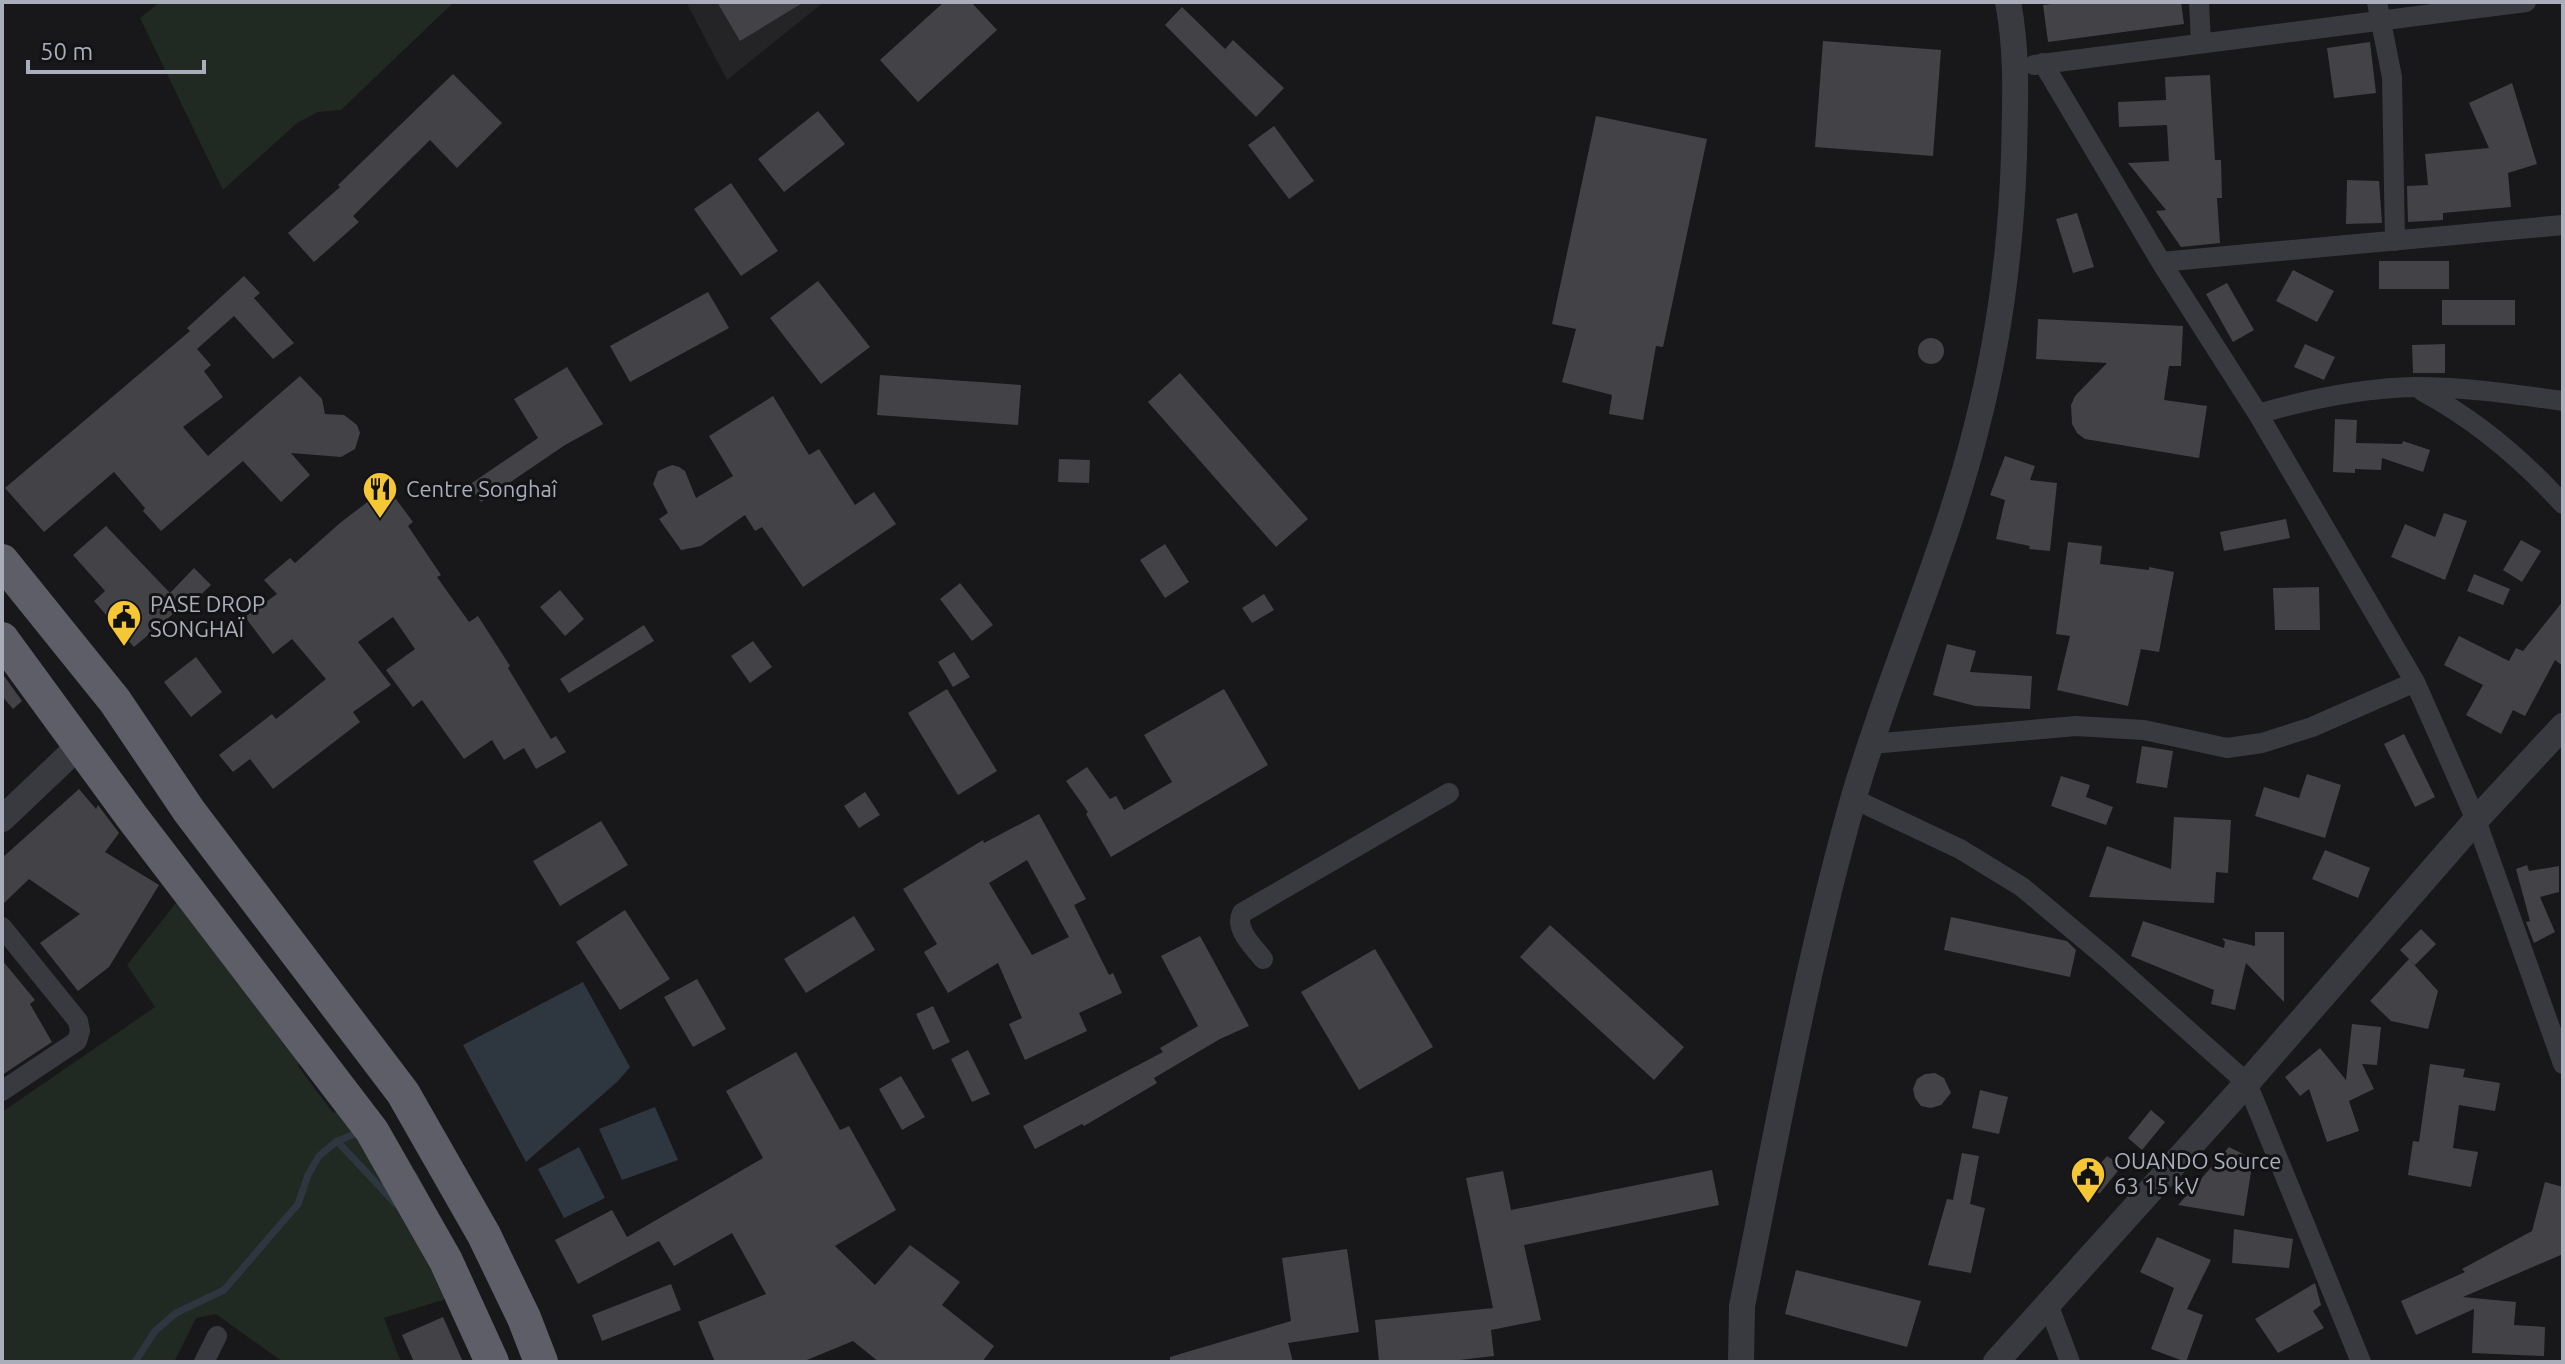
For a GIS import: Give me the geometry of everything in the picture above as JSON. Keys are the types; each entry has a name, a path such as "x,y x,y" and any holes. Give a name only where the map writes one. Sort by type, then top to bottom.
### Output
{"highway":[{"path":"2,561 115,701 189,811 403,1093 484,1235 524,1318 541,1362"},
{"path":"2,639 372,1131 446,1261 492,1362"}],"street":[{"path":"1741,1362 1742,1306 1813,954 1871,744 1920,610 1976,430 1999,313 2012,206 2016,68 2008,2"},
{"path":"2199,2 2201,43"},
{"path":"2016,68 2201,43 2378,11 2526,2"},
{"path":"2378,11 2392,77 2395,241"},
{"path":"2043,63 2161,262 2258,414 2415,682 2476,820 2563,1064"},
{"path":"2161,262 2563,225"},
{"path":"2258,414 2308,399 2415,387 2494,392 2563,401"},
{"path":"2415,387 2458,410 2563,504"},
{"path":"1871,744 2076,726 2144,730 2227,748 2262,743 2312,727 2415,682"},
{"path":"1996,1362 2563,726"},
{"path":"2,819 80,745"},
{"path":"1263,959 1240,927 1242,913 1449,793"},
{"path":"1854,799 1960,849 2022,887 2247,1083 2361,1362"},
{"path":"2,927 78,1021 80,1031 77,1041 2,1091"},
{"path":"2048,1304 2070,1362"},
{"path":"204,1362 217,1336"}],"shaded area":[{"path":"160,2 454,2 341,110 318,112 297,123 223,190 140,18"},
{"path":"686,2 824,2 727,80"},
{"path":"190,885 312,1031 298,1066 333,1113 362,1102 418,1175 473,1286 443,1300 384,1318 401,1362 283,1362 216,1314 196,1318 174,1362 2,1362 2,1112 155,1007 127,965"},
{"path":"583,982 630,1067 526,1162 463,1045"},
{"path":"655,1107 678,1160 622,1180 599,1129"},
{"path":"579,1147 605,1198 564,1218 538,1169"}],"building":[{"path":"717,2 804,2 740,41"},
{"path":"944,2 971,2 997,30 918,102 880,60"},
{"path":"2068,2 2181,2 2184,24 2048,42 2043,5"},
{"path":"1182,7 1225,49 1233,40 1284,88 1256,117 1165,25"},
{"path":"1823,41 1941,50 1933,156 1815,147"},
{"path":"2370,42 2376,93 2334,98 2327,48"},
{"path":"453,74 502,123 457,168 430,140 353,216 359,222 314,262 288,233 340,187 338,185"},
{"path":"2210,75 2215,160 2221,160 2222,198 2217,198 2220,243 2181,247 2156,211 2166,210 2128,163 2169,161 2167,125 2119,127 2118,102 2166,100 2165,77"},
{"path":"2512,83 2537,164 2508,173 2511,207 2443,213 2443,220 2408,222 2407,186 2428,185 2425,154 2489,148 2469,103"},
{"path":"818,111 845,144 784,192 758,159"},
{"path":"1596,116 1707,139 1663,347 1656,346 1643,420 1609,414 1612,395 1562,382 1576,329 1552,324"},
{"path":"1274,126 1314,181 1289,199 1248,145"},
{"path":"2347,180 2379,181 2382,223 2346,224"},
{"path":"731,183 778,251 741,276 694,209"},
{"path":"2077,213 2094,267 2073,273 2056,219"},
{"path":"2379,261 2449,261 2449,289 2379,289"},
{"path":"2293,270 2334,291 2317,322 2276,301"},
{"path":"244,276 260,293 254,298 294,343 273,359 234,316 197,349 211,365 204,371 223,397 183,427 208,456 300,376 322,399 325,414 344,415 357,425 360,433 355,449 341,457 291,453 310,475 281,502 243,461 161,531 114,472 44,532 5,488 190,331 187,328"},
{"path":"818,281 870,347 821,384 770,318"},
{"path":"2227,283 2254,330 2233,342 2206,294"},
{"path":"708,292 729,328 630,382 610,346"},
{"path":"2442,300 2515,300 2515,325 2442,325"},
{"path":"2038,319 2183,326 2181,366 2169,366 2164,400 2207,406 2199,458 2085,439 2077,433 2072,424 2071,405 2075,396 2107,363 2036,359"},
{"path":"1931,338 1940,342 1944,351 1940,360 1931,364 1922,360 1918,351 1922,342"},
{"path":"2305,344 2335,357 2324,380 2294,367"},
{"path":"2445,344 2445,373 2413,373 2412,345"},
{"path":"567,367 603,424 565,445 481,502 469,485 538,438 514,399"},
{"path":"1180,373 1308,519 1276,547 1148,402"},
{"path":"880,375 1021,385 1018,425 877,415"},
{"path":"773,396 809,455 819,449 855,505 874,492 896,524 803,587 762,527 755,531 745,515 701,546 681,550 659,519 668,513 653,484 658,471 672,465 679,467 685,471 696,498 733,476 709,436"},
{"path":"2335,419 2357,420 2356,443 2402,444 2403,441 2430,450 2423,472 2382,458 2381,470 2333,472"},
{"path":"2005,456 2035,466 2030,480 2057,483 2050,551 2029,549 2030,546 1996,539 2005,500 1990,495"},
{"path":"1059,459 1090,460 1089,483 1058,482"},
{"path":"387,487 413,522 408,526 441,575 437,577 469,622 478,616 551,739 556,736 566,752 536,769 524,748 504,760 492,740 464,759 422,700 413,707 386,670 415,649 393,617 358,642 391,685 353,712 360,722 273,789 250,759 233,772 219,755 272,714 276,719 326,679 292,639 273,654 245,617 277,594 264,580 290,558 295,563"},
{"path":"2444,513 2467,521 2445,580 2391,557 2405,524 2435,537"},
{"path":"2286,519 2290,538 2224,551 2220,532"},
{"path":"106,526 170,593 194,568 211,585 190,605 187,602 134,647 94,601 105,591 73,555"},
{"path":"2521,540 2541,551 2522,582 2503,570"},
{"path":"2068,542 2102,546 2100,564 2174,572 2159,652 2141,649 2128,706 2057,690 2070,636 2056,634"},
{"path":"1165,544 1189,582 1165,598 1140,560"},
{"path":"2474,574 2510,589 2503,605 2467,591"},
{"path":"960,583 993,625 972,641 940,599"},
{"path":"2319,587 2320,630 2275,630 2273,588"},
{"path":"560,590 584,619 565,636 540,607"},
{"path":"1264,594 1274,610 1252,623 1242,608"},
{"path":"2563,601 2563,666 2555,660 2525,716 2513,710 2501,734 2466,715 2483,685 2444,665 2459,636 2509,661 2516,648 2523,651"},
{"path":"644,625 654,641 569,693 560,679"},
{"path":"753,641 772,667 750,683 731,656"},
{"path":"1947,644 1976,651 1970,672 2032,676 2030,709 1975,706 1933,695"},
{"path":"954,652 970,677 953,687 938,662"},
{"path":"196,657 222,692 191,717 164,682"},
{"path":"2,673 22,701 13,709 2,696"},
{"path":"947,689 997,771 958,795 908,713"},
{"path":"1224,689 1268,765 1111,857 1086,814 1088,812 1066,781 1087,767 1110,799 1116,796 1124,810 1172,782 1144,735"},
{"path":"2404,734 2435,797 2415,807 2384,744"},
{"path":"2142,746 2173,751 2167,788 2136,783"},
{"path":"2307,774 2341,785 2325,838 2255,816 2264,787 2299,798"},
{"path":"2061,776 2090,785 2086,797 2113,807 2106,825 2051,806"},
{"path":"79,789 96,809 98,805 119,833 105,852 159,885 109,967 78,991 40,943 80,914 29,879 2,905 2,858"},
{"path":"865,792 880,815 859,828 844,806"},
{"path":"1039,814 1086,899 1074,905 1109,975 1113,973 1122,993 1079,1013 1087,1031 1025,1060 1009,1024 1022,1018 998,963 948,993 924,952 937,944 903,889 983,840 984,843","holes":["1027,860 1069,937 1032,955 989,883"]},
{"path":"2174,817 2231,820 2228,873 2216,872 2214,903 2089,897 2107,846 2171,869"},
{"path":"601,821 628,865 560,906 533,861"},
{"path":"2325,850 2370,868 2358,898 2312,879"},
{"path":"2527,865 2529,871 2559,866 2559,892 2540,897 2555,932 2534,943 2526,922 2530,921 2516,869"},
{"path":"625,910 670,979 620,1010 576,942"},
{"path":"854,916 875,950 806,993 784,959"},
{"path":"1951,917 2067,941 2076,950 2070,977 1944,950"},
{"path":"2143,921 2224,948 2222,938 2255,946 2255,932 2284,932 2284,1002 2246,963 2235,1010 2211,1004 2214,990 2131,956"},
{"path":"1550,925 1684,1047 1654,1080 1520,957"},
{"path":"2421,929 2436,944 2415,965 2400,950"},
{"path":"1200,936 1249,1026 1220,1039 1154,1078 1157,1083 1084,1126 1082,1124 1035,1149 1023,1126 1163,1052 1160,1048 1198,1026 1161,956"},
{"path":"1375,949 1433,1047 1359,1090 1301,992"},
{"path":"2409,959 2438,991 2428,1029 2391,1021 2370,1001"},
{"path":"2,960 35,1000 30,1004 52,1042 2,1075"},
{"path":"697,979 726,1029 693,1047 664,997"},
{"path":"933,1006 950,1042 933,1050 916,1014"},
{"path":"2352,1024 2381,1027 2377,1065 2362,1064 2374,1089 2349,1101 2359,1131 2327,1142 2309,1089 2300,1096 2285,1077 2320,1048 2346,1080"},
{"path":"968,1050 990,1094 972,1102 951,1059"},
{"path":"796,1052 840,1130 849,1126 896,1210 835,1246 875,1285 910,1245 960,1282 942,1305 994,1346 982,1362 879,1362 853,1341 802,1362 715,1362 698,1322 766,1294 732,1233 674,1266 659,1241 578,1284 555,1240 612,1210 627,1237 763,1158 726,1091"},
{"path":"2430,1064 2465,1069 2463,1077 2500,1083 2495,1111 2459,1105 2453,1148 2478,1152 2471,1187 2408,1175 2413,1141 2419,1142"},
{"path":"1935,1073 1944,1078 1951,1093 1941,1105 1931,1108 1921,1106 1913,1089 1917,1079"},
{"path":"901,1076 925,1117 902,1130 879,1089"},
{"path":"1980,1090 2008,1097 1999,1134 1972,1128"},
{"path":"2151,1110 2165,1122 2142,1150 2128,1138"},
{"path":"2229,1147 2253,1159 2244,1216 2178,1205"},
{"path":"1962,1153 1979,1156 1970,1204 1985,1208 1971,1273 1928,1265 1947,1199 1953,1200"},
{"path":"2107,1156 2122,1166 2100,1193 2078,1190"},
{"path":"1712,1170 1719,1205 1524,1245 1541,1320 1491,1330 1494,1356 1442,1362 1379,1362 1375,1320 1493,1308 1466,1178 1503,1171 1511,1210"},
{"path":"2545,1182 2563,1187 2563,1254 2463,1297 2516,1302 2514,1325 2545,1327 2544,1356 2472,1353 2474,1309 2416,1335 2401,1301 2465,1272 2462,1269 2532,1231"},
{"path":"2234,1229 2293,1239 2289,1268 2232,1263"},
{"path":"2157,1237 2211,1260 2187,1309 2203,1315 2186,1362 2151,1349 2174,1288 2140,1272"},
{"path":"1347,1249 1359,1332 1288,1343 1293,1362 1170,1362 1170,1357 1291,1321 1282,1258"},
{"path":"1796,1270 1921,1301 1907,1347 1785,1314"},
{"path":"2315,1283 2321,1305 2313,1311 2324,1328 2278,1353 2255,1319"},
{"path":"671,1284 681,1310 602,1341 592,1315"},
{"path":"443,1317 463,1362 414,1362 402,1335"}],"waterway":[{"path":"135,1362 155,1331 176,1313 224,1290 298,1204 308,1175 319,1156 337,1141 355,1134"},
{"path":"337,1141 396,1204"}],"place":[{"name":"Centre Songhaî","path":"380,520"},
{"name":"PASE DROP SONGHAÏ","path":"124,648"},
{"name":"OUANDO Source 63 15 kV","path":"2088,1205"}]}
